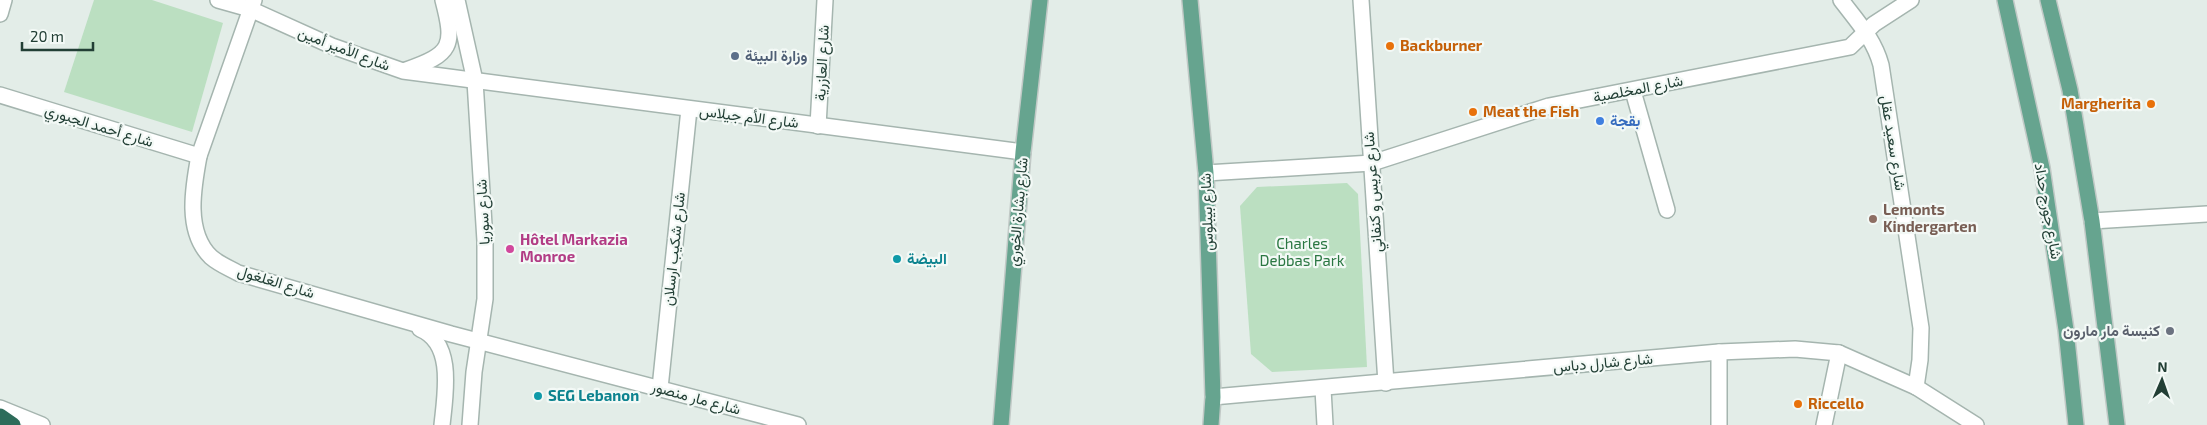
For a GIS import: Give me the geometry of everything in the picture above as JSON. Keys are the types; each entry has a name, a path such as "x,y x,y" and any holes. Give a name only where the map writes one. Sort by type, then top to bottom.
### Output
{"highway":[{"path":"0,416 13,425"}],"main road":[{"name":"شارع بشارة الخوري","path":"1001,425 1023,152 1040,0"},
{"name":"شارع بيبلوس","path":"1190,0 1206,173 1213,397 1211,425"},
{"name":"شارع جورج حداد","path":"2005,0 2042,168 2064,312 2076,425"},
{"path":"2048,0 2070,90 2092,221 2116,425"}],"street":[{"path":"0,14 4,0"},
{"name":"شارع الأمير أمين","path":"218,0 252,5 332,46 403,71 475,81"},
{"path":"403,71 430,62 448,44 450,29 443,0"},
{"name":"شارع سوريا","path":"457,0 475,81 486,276 470,425"},
{"name":"شارع العازرية","path":"818,126 825,0"},
{"name":"شارع عريس و كنفاني","path":"1361,0 1386,383"},
{"name":"شارع سعيد عقل","path":"1841,0 1877,49 1881,65 1921,328 1920,360 1916,387"},
{"name":"شارع المخلصية","path":"1206,173 1372,163 1549,106 1634,91 1850,47 1874,24 1910,0"},
{"name":"شارع الغلغول","path":"252,5 199,156 194,189 193,213 198,235 210,256 238,273 478,341"},
{"name":"شارع الأم جيلاس","path":"475,81 1023,152"},
{"path":"1634,91 1668,210"},
{"name":"شارع أحمد الجبوري","path":"0,96 199,156"},
{"name":"شارع شكيب ارسلان","path":"660,388 689,109"},
{"path":"2092,221 2207,214"},
{"path":"386,315 428,332 440,347 445,376 442,425"},
{"name":"شارع مار منصور","path":"478,341 798,425"},
{"name":"شارع شارل دباس","path":"1213,397 1323,389 1719,352 1795,349 1838,353 1916,387 1976,425"},
{"path":"1718,425 1719,352"},
{"path":"1824,425 1838,353"},
{"path":"1323,389 1325,425"},
{"path":"0,408 42,425"}],"green space":[{"path":"94,0 152,0 223,23 192,132 64,92"},
{"name":"Charles Debbas Park","path":"1347,183 1358,194 1367,367 1272,372 1251,354 1240,206 1257,187"}],"place":[{"name":"Backburner","path":"1390,46"},
{"name":"وزارة البيئة","path":"735,56"},
{"name":"Margherita","path":"2151,104"},
{"name":"Meat the Fish","path":"1473,112"},
{"name":"بقجة","path":"1600,121"},
{"name":"Lemonts Kindergarten","path":"1873,219"},
{"name":"Hôtel Markazia Monroe","path":"510,249"},
{"name":"البيضة","path":"897,259"},
{"name":"كنيسة مار مارون","path":"2170,331"},
{"name":"SEG Lebanon","path":"538,396"},
{"name":"Riccello","path":"1798,404"}]}
